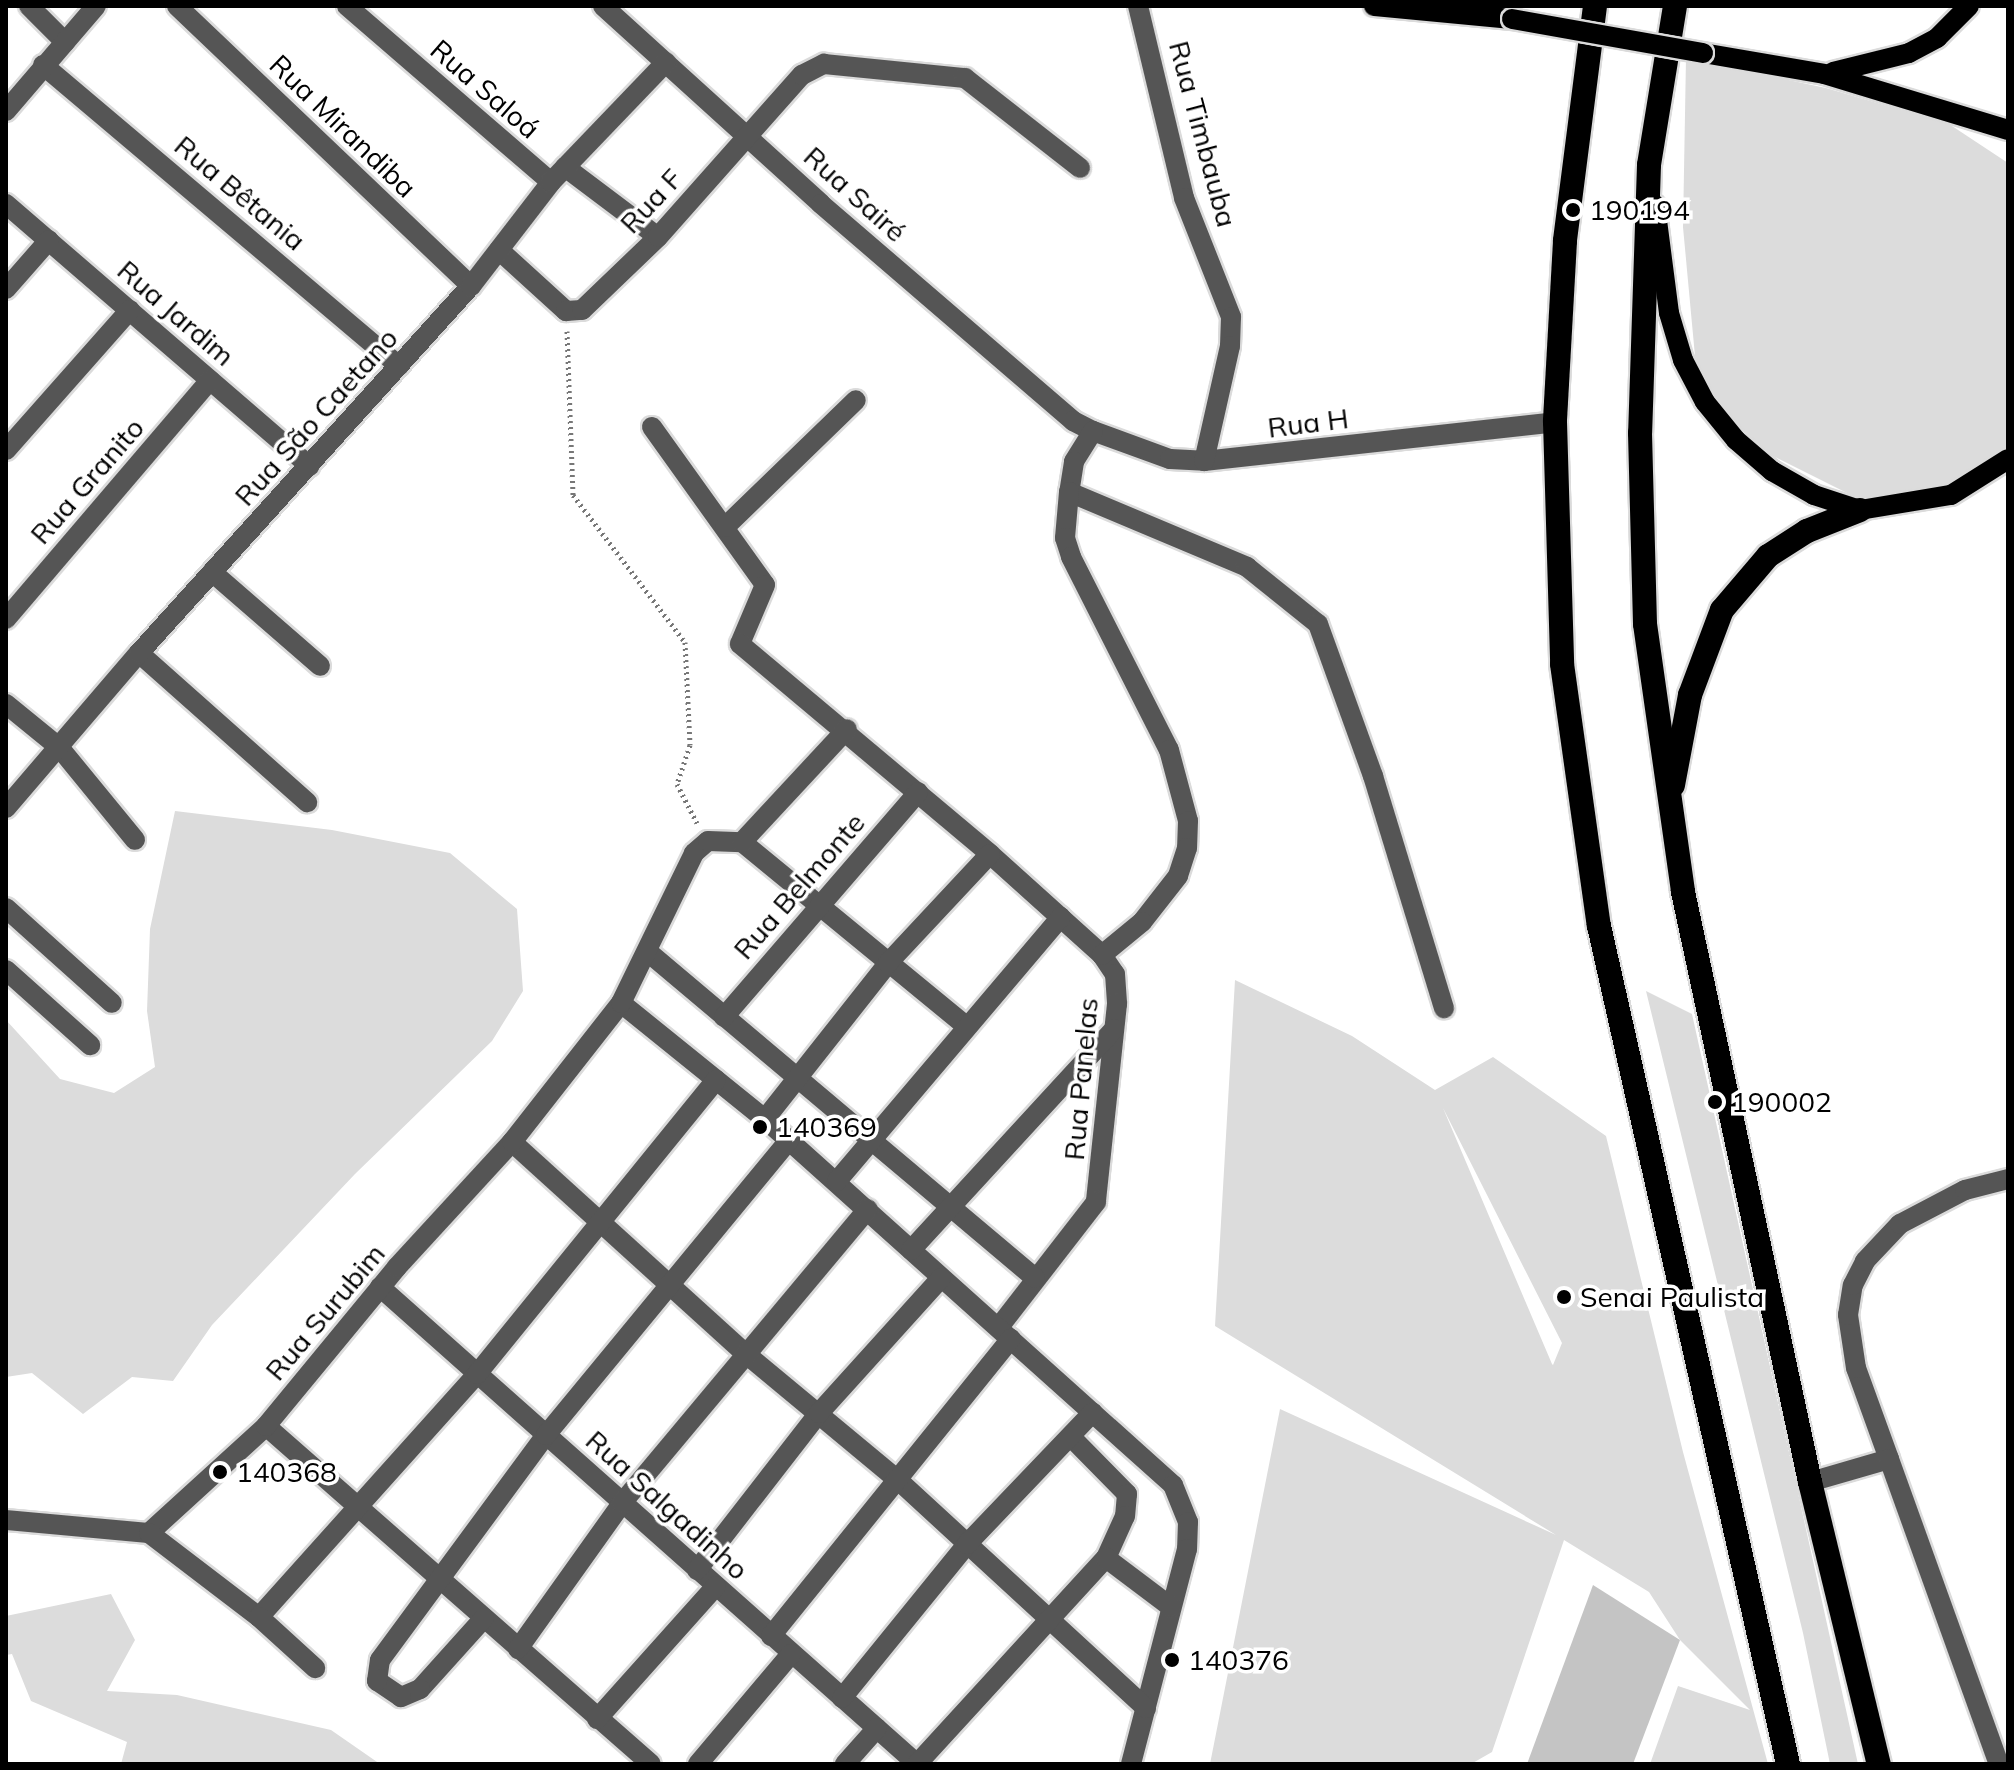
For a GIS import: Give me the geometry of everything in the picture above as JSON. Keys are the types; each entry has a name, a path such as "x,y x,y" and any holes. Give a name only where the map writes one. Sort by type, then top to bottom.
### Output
{"highway":[{"path":"1595,6 1565,241 1555,422 1562,664 1599,926 1788,1764"},
{"path":"1675,6 1649,165 1640,433 1645,624 1669,807 1810,1482 1879,1764"},
{"path":"1669,807 1690,695 1722,610 1768,556 1807,531 1860,510"}],"main road":[{"path":"1374,6 1512,19 1824,74 2008,130"},
{"path":"1824,74 1876,65 1909,53 1937,38 1969,6"},
{"path":"1649,165 1669,313 1683,360 1705,402 1736,440 1772,471 1814,495 1860,510 1951,495 2008,459"}],"street":[{"path":"29,6 65,42"},
{"path":"6,111 96,6"},
{"name":"Rua Mirandiba","path":"177,6 471,286"},
{"name":"Rua Saloá","path":"347,6 558,175 658,237"},
{"name":"Rua Sairé","path":"603,6 1073,421"},
{"name":"Rua Timbauba","path":"1138,6 1184,198 1231,317 1204,461"},
{"name":"Rua São Caetano","path":"6,808 139,653 471,286 558,175 666,62"},
{"name":"Rua F","path":"566,311 575,312 593,301 658,237 802,75 824,64 965,78 1080,168"},
{"name":"Rua Bêtania","path":"43,65 399,366"},
{"name":"Rua Jardim","path":"6,204 309,466"},
{"path":"6,289 49,240"},
{"path":"499,250 566,311"},
{"path":"6,450 130,310"},
{"name":"Rua Granito","path":"6,619 210,380"},
{"path":"652,427 725,527 856,400"},
{"name":"Rua H","path":"1073,421 1170,459 1204,461 1555,422"},
{"path":"1093,431 1074,462 1065,538 1071,557 1169,750 1188,821 1178,876 1142,922 1102,955"},
{"path":"1069,492 1247,567 1318,624 1373,776 1444,1008"},
{"name":"Rua Panelas","path":"725,527 765,585 740,644 847,729 1061,917 1102,955 1118,983 1096,1202 1035,1278 1005,1333 898,1480 771,1636"},
{"path":"212,572 320,666"},
{"path":"139,653 307,802"},
{"path":"6,704 59,747 135,840"},
{"path":"742,842 847,729"},
{"name":"Rua Belmonte","path":"724,1017 817,905 918,792"},
{"path":"708,841 742,842 965,1025"},
{"name":"Rua Surubim","path":"149,1533 266,1426 380,1287 512,1142 621,1003 687,867 708,841"},
{"path":"765,1119 793,1079 888,963 990,854"},
{"path":"6,908 112,1003"},
{"path":"837,1181 965,1025 1061,917"},
{"path":"648,952 793,1079 871,1140 1035,1278"},
{"path":"6,970 90,1045"},
{"path":"621,1003 837,1181 941,1278 1159,1468 1181,1502 1187,1549 1131,1764"},
{"path":"911,1250 1114,1029"},
{"path":"259,1617 477,1374 599,1220 716,1080"},
{"path":"484,1618 420,1689 401,1697 381,1685 375,1673 380,1660 440,1575 546,1435 673,1286 789,1140"},
{"path":"512,1142 746,1354 898,1480 1146,1708"},
{"path":"1999,1764 1856,1368 1848,1315 1853,1285 1865,1261 1900,1224 1965,1190 2008,1179"},
{"path":"518,1649 622,1503 868,1209"},
{"path":"697,1570 819,1413 941,1278"},
{"name":"Rua Salgadinho","path":"380,1287 917,1764"},
{"path":"842,1698 967,1544 1093,1412"},
{"path":"266,1426 361,1505 518,1649 651,1764"},
{"path":"917,1764 1106,1558 1125,1516 1127,1494 1071,1437"},
{"path":"1810,1482 1889,1459"},
{"path":"6,1520 149,1533 259,1617 315,1668"},
{"path":"1106,1558 1171,1607"},
{"path":"597,1719 716,1586"},
{"path":"698,1764 791,1654"},
{"path":"845,1764 877,1728"}],"path":[{"path":"566,311 573,495 685,642 690,745 677,784 708,841"}],"shaded area":[{"path":"1686,58 1826,88 1949,124 2008,163 2008,446 1949,493 1867,503 1763,451 1715,403 1695,356 1683,227"},
{"path":"175,811 332,830 450,853 517,909 523,991 492,1041 355,1174 212,1325 173,1381 132,1377 83,1414 32,1373 6,1377 6,1020 60,1079 114,1093 155,1067 147,1011 150,929"},
{"name":"Senai Paulista","path":"1235,980 1352,1036 1435,1090 1493,1057 1606,1136 1683,1452 1768,1764 1650,1764 1678,1686 1750,1710 1680,1640 1649,1592 1564,1540 1492,1752 1471,1764 1210,1764 1280,1409 1556,1535 1215,1326","holes":["1443,1108 1562,1343 1553,1365"]},
{"path":"1646,991 1692,1014 1858,1764 1830,1764 1803,1633"},
{"path":"111,1594 135,1640 107,1691 177,1695 331,1730 380,1764 121,1764 127,1742 31,1701 12,1654 6,1655 6,1616"}],"building":[{"path":"1593,1585 1680,1640 1633,1764 1527,1764"}],"place":[{"name":"190194","path":"1573,210"},
{"name":"190002","path":"1715,1102"},
{"name":"140369","path":"760,1127"},
{"name":"Senai Paulista","path":"1564,1297"},
{"name":"140368","path":"220,1472"},
{"name":"140376","path":"1172,1660"}]}
